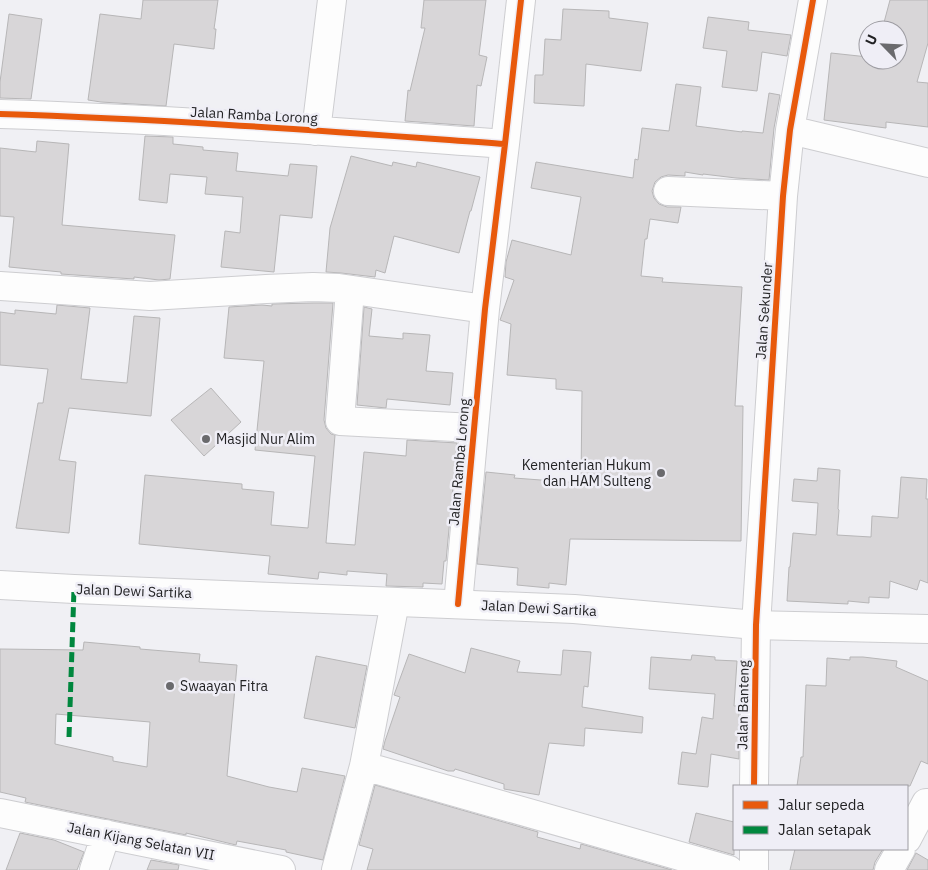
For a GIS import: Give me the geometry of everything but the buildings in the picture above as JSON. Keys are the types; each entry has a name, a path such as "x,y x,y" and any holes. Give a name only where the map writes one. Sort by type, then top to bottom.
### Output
{"street":[{"path":"316,131 332,0"},
{"name":"Jalan Ramba Lorong","path":"458,604 485,309 521,0"},
{"name":"Jalan Sekunder","path":"756,625 790,130 813,0"},
{"name":"Jalan Ramba Lorong","path":"0,114 83,117 505,144"},
{"path":"790,130 928,163"},
{"path":"668,191 784,196"},
{"path":"0,286 150,296 313,288 350,290 485,309"},
{"path":"350,290 340,421 474,428"},
{"name":"Jalan Dewi Sartika","path":"0,585 574,609 756,625 928,629"},
{"path":"336,870 364,766 395,602"},
{"name":"Jalan Banteng","path":"754,785 756,625"},
{"path":"364,766 729,870"},
{"path":"908,837 926,803"},
{"name":"Jalan Kijang Selatan VII","path":"0,813 281,870"},
{"path":"94,870 106,834"},
{"path":"754,850 754,870"},
{"path":"890,870 900,850"}],"marked path":[{"path":"69,737 74,589"}],"cycle path":[{"path":"458,604 485,309 521,0"},
{"path":"754,785 756,625 783,196 790,130 813,0"},
{"path":"0,114 190,123 505,144"}],"place":[{"name":"Masjid Nur Alim","path":"206,439"},
{"name":"Kementerian Hukum dan HAM Sulteng","path":"661,473"},
{"name":"Swaayan Fitra","path":"170,686"}]}
